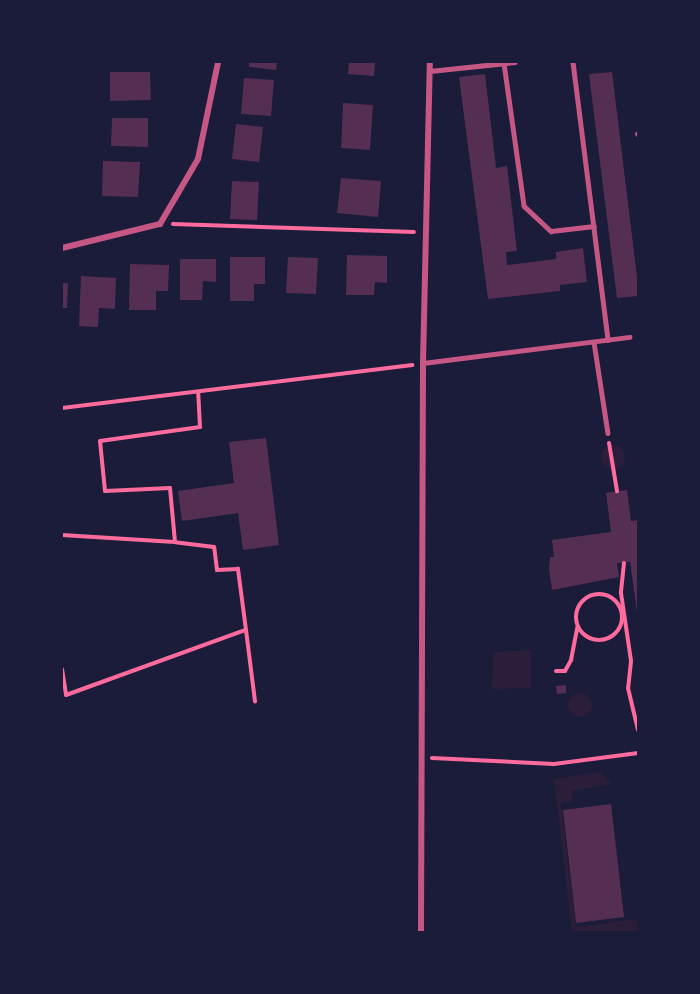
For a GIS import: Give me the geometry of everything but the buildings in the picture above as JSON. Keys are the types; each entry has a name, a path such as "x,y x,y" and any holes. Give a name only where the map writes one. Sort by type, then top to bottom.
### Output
{"street":[{"path":"62,248 160,224 198,159 218,62"},
{"path":"421,933 424,232 430,62"}],"lane":[{"path":"429,71 515,62"},
{"path":"573,62 608,340"},
{"path":"504,63 524,206 551,231 594,226"},
{"path":"423,363 629,337"},
{"path":"594,342 608,433"}],"path":[{"path":"160,224 424,232"},
{"path":"62,408 423,363"},
{"path":"175,542 170,488 105,491 100,441 200,427 198,392"},
{"path":"608,433 617,491"},
{"path":"62,535 175,542 214,547 217,570 237,569 255,701"},
{"path":"624,563 623,615 631,661 628,688 639,730"},
{"path":"556,671 565,670 571,660 577,628 576,611 585,598 601,593 616,600 623,615 619,631 606,641 589,639 577,628"},
{"path":"62,669 66,695 246,630"},
{"path":"422,758 554,764 639,753"}],"shaded area":[{"path":"613,445 621,449 625,457 621,465 613,469 605,465 601,457 605,449"},
{"path":"531,650 531,688 492,689 493,652"},
{"path":"580,693 589,696 592,705 589,714 580,717 571,714 568,705 571,696"},
{"path":"600,772 611,784 572,791 573,801 561,803 576,927 638,919 638,932 572,932 554,779"}]}
